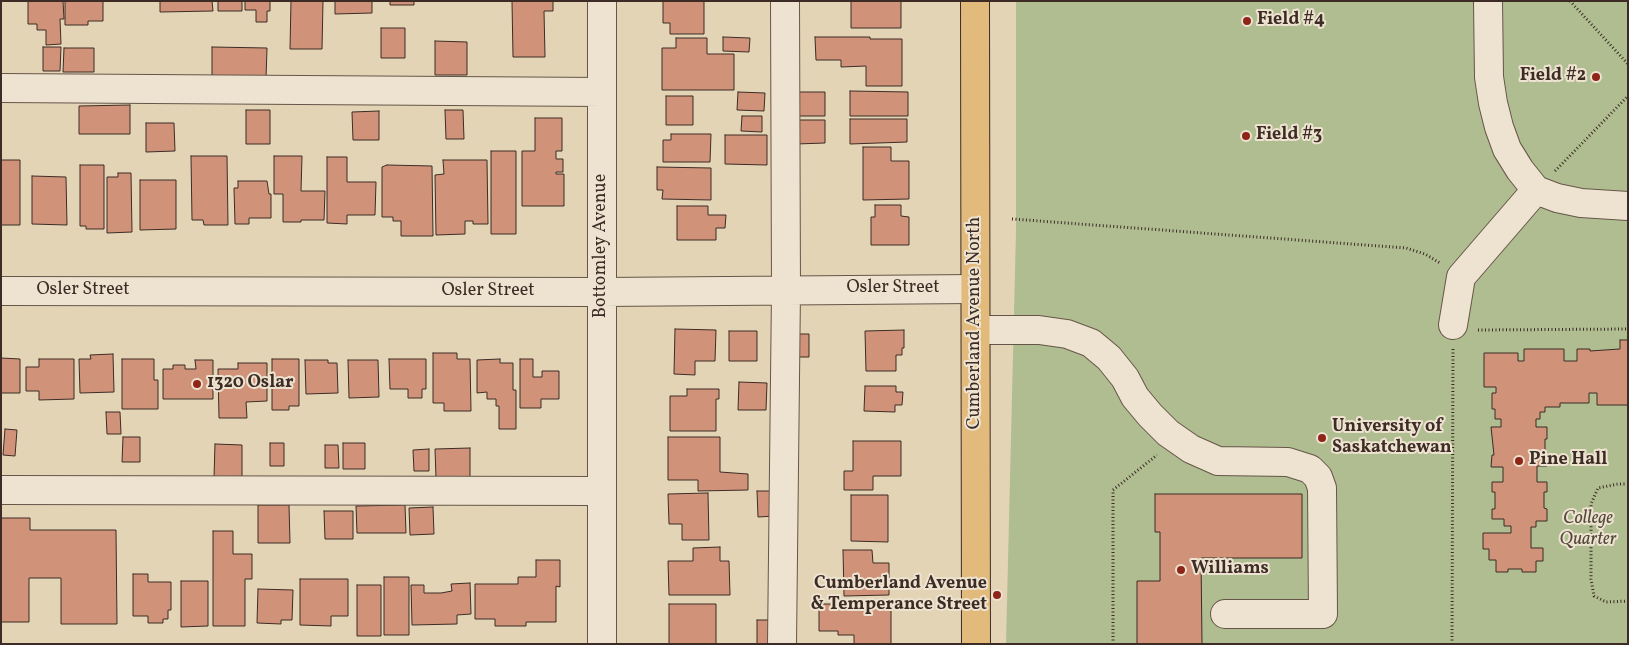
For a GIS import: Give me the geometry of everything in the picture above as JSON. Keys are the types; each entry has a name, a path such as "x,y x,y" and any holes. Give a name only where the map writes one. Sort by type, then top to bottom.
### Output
{"main road":[{"name":"Cumberland Avenue North","path":"975,1 976,644"}],"street":[{"name":"Bottomley Avenue","path":"602,1 602,644"},
{"path":"782,644 786,290 785,1"},
{"path":"1488,1 1489,76 1492,103 1507,149 1520,170 1536,190 1557,198 1581,203 1628,206"},
{"path":"1,88 602,92"},
{"path":"1453,328 1461,277 1536,190"},
{"name":"Osler Street","path":"1,291 602,292 975,289"},
{"path":"976,330 1039,330 1068,334 1091,344 1109,358 1125,378 1135,397 1150,416 1168,433 1191,449 1218,461 1288,462 1300,464 1310,469 1318,477 1322,488 1323,614 1225,614"},
{"path":"1,490 602,491"}],"path":[{"path":"1570,1 1628,64"},
{"path":"1536,190 1628,96"},
{"path":"1012,219 1406,248 1425,254 1461,277"},
{"path":"1452,644 1453,328 1628,329"},
{"path":"1113,644 1112,490 1158,454 1170,448 1191,449"},
{"path":"1628,484 1598,488 1591,504 1591,579 1594,596 1606,602 1628,601"}],"green space":[{"name":"University of Saskatchewan","path":"1016,1 1628,1 1628,644 1006,644 1016,231"}],"building":[{"path":"28,1 63,1 64,19 60,19 61,44 46,45 46,30 37,30 37,24 28,24"},
{"path":"65,1 103,1 103,21 88,21 88,25 65,25"},
{"path":"160,1 212,1 213,11 160,12"},
{"path":"218,1 242,1 242,11 218,11"},
{"path":"245,1 270,1 270,11 267,11 267,22 256,22 256,10 245,10"},
{"path":"291,1 323,1 322,49 290,49"},
{"path":"335,1 372,1 372,13 335,14"},
{"path":"390,1 414,1 414,5 390,5"},
{"path":"512,1 553,1 553,11 544,11 545,57 513,57"},
{"path":"663,1 704,1 704,34 670,34 670,23 663,23"},
{"path":"851,1 901,1 901,28 851,28"},
{"path":"381,28 405,28 405,58 381,58"},
{"path":"723,37 750,38 749,52 723,51"},
{"path":"815,37 902,39 902,86 866,86 866,66 841,67 841,60 816,60"},
{"path":"676,38 707,38 707,54 734,54 734,90 662,90 662,48 676,48"},
{"path":"435,41 467,42 467,75 435,75"},
{"path":"43,47 61,47 60,71 43,71"},
{"path":"212,47 267,48 266,78 212,78"},
{"path":"64,48 94,48 94,72 63,72"},
{"path":"850,91 908,92 908,116 850,116"},
{"path":"738,92 765,93 764,111 737,110"},
{"path":"796,92 825,92 825,116 796,116"},
{"path":"666,96 693,96 693,125 666,125"},
{"path":"130,105 130,134 79,134 79,106"},
{"path":"246,110 270,110 270,144 246,144"},
{"path":"445,110 463,110 464,139 446,139"},
{"path":"379,111 379,140 353,140 352,112"},
{"path":"742,116 762,116 762,132 741,131"},
{"path":"535,118 562,118 562,151 556,151 556,159 563,159 563,172 556,172 556,174 564,174 564,206 522,206 522,151 535,151"},
{"path":"850,119 907,119 907,142 850,144"},
{"path":"796,120 825,120 825,143 796,144"},
{"path":"146,123 174,123 175,151 146,152"},
{"path":"671,134 711,134 710,162 663,162 663,140 671,140"},
{"path":"725,135 767,135 767,165 725,164"},
{"path":"863,147 891,147 891,161 909,161 909,199 863,200"},
{"path":"491,151 516,151 516,234 491,234"},
{"path":"191,156 227,156 228,225 204,225 203,220 192,220"},
{"path":"274,156 302,156 301,191 325,191 324,220 283,222 283,194 274,194"},
{"path":"327,157 347,157 347,182 376,182 375,215 347,215 347,224 327,223"},
{"path":"1,160 20,160 20,225 1,225"},
{"path":"443,160 487,160 488,224 473,224 473,221 465,221 465,234 436,235 435,175 444,174"},
{"path":"80,165 104,165 104,229 86,229 86,226 80,226"},
{"path":"387,165 432,166 433,236 401,236 401,221 393,221 393,217 382,217 382,167"},
{"path":"657,167 711,168 711,200 662,199 663,190 657,190"},
{"path":"118,173 131,173 132,232 107,233 107,177 118,177"},
{"path":"32,176 66,177 67,225 32,224"},
{"path":"140,180 176,180 176,229 140,230"},
{"path":"238,181 267,181 269,194 271,194 271,218 249,218 249,224 235,224 234,188 238,188"},
{"path":"875,205 901,205 901,216 909,217 909,245 871,245 871,217 875,217"},
{"path":"677,206 708,206 708,215 726,215 725,228 716,228 716,240 677,240"},
{"path":"675,329 716,330 715,361 695,361 695,375 674,374"},
{"path":"904,330 904,348 902,348 902,355 896,355 896,371 866,371 865,331"},
{"path":"729,331 757,331 757,361 729,361"},
{"path":"794,334 809,334 809,357 794,357"},
{"name":"Pine Hall","path":"1620,340 1628,340 1628,405 1597,405 1597,393 1589,393 1589,403 1560,403 1560,407 1545,407 1545,412 1540,412 1540,419 1536,419 1536,427 1547,427 1545,455 1547,455 1547,466 1537,466 1537,482 1547,482 1547,492 1544,492 1544,508 1547,509 1547,521 1536,521 1536,527 1531,527 1531,548 1543,548 1543,561 1536,561 1536,572 1508,569 1508,572 1496,572 1496,560 1489,560 1489,549 1483,549 1483,533 1511,533 1511,526 1504,526 1504,519 1492,519 1492,509 1495,509 1495,492 1492,492 1492,482 1503,482 1503,467 1491,467 1492,455 1494,455 1491,427 1501,427 1501,419 1495,419 1495,409 1492,409 1492,393 1496,393 1496,387 1484,387 1484,353 1518,353 1518,361 1524,361 1524,349 1564,349 1564,361 1577,361 1577,349 1590,349 1590,351 1620,349"},
{"path":"433,353 457,353 457,359 470,359 471,411 444,411 444,403 433,403"},
{"path":"113,354 114,392 80,393 79,359 91,359 90,355"},
{"path":"1,358 20,359 20,393 1,393"},
{"path":"39,359 74,359 74,399 39,400 39,391 26,391 26,367 39,367"},
{"path":"122,359 154,359 154,380 158,380 158,409 122,409"},
{"path":"272,359 299,359 299,406 289,406 289,410 272,410"},
{"path":"389,359 426,359 426,389 422,389 422,398 408,398 408,389 390,389"},
{"path":"500,359 500,363 513,363 513,390 516,390 516,429 499,429 499,406 496,406 496,399 487,399 487,392 477,393 477,360"},
{"path":"520,359 533,359 533,377 542,377 542,371 559,371 559,399 541,399 541,408 520,408"},
{"path":"195,360 213,360 213,399 163,399 163,369 173,369 173,365 185,365 185,369 196,369"},
{"path":"305,360 328,360 328,363 337,363 338,393 306,394"},
{"path":"348,360 378,360 379,397 349,398"},
{"path":"238,363 267,363 267,401 246,402 247,418 219,418 218,369 238,369"},
{"path":"739,382 767,383 766,410 738,410"},
{"path":"865,386 896,386 896,392 903,392 902,405 895,405 895,412 864,411"},
{"path":"687,389 719,389 719,399 716,399 716,431 670,431 670,396 687,396"},
{"path":"106,412 120,412 121,434 107,434"},
{"path":"5,429 17,430 15,456 3,455"},
{"path":"123,437 140,437 140,462 122,462"},
{"path":"668,437 720,437 720,472 748,474 748,490 698,491 698,480 668,480"},
{"path":"853,441 901,441 901,476 873,476 873,490 844,490 844,471 853,471"},
{"path":"270,443 284,443 284,466 270,466"},
{"path":"343,443 365,443 365,469 343,469"},
{"path":"215,444 242,445 242,478 214,478"},
{"path":"325,445 338,445 339,468 325,468"},
{"path":"470,448 470,478 436,478 435,449"},
{"path":"429,449 429,471 414,471 413,450"},
{"path":"757,491 774,491 775,516 758,517"},
{"path":"708,493 709,540 682,540 682,524 669,524 668,494"},
{"name":"Williams","path":"1155,494 1302,494 1302,558 1201,558 1202,644 1137,644 1137,581 1160,581 1160,532 1155,532"},
{"path":"851,495 888,495 888,542 851,541"},
{"path":"258,505 289,505 290,543 258,543"},
{"path":"405,505 406,533 357,533 356,506"},
{"path":"433,507 434,534 410,535 409,508"},
{"path":"324,511 353,511 353,539 325,539"},
{"path":"1,518 30,518 30,530 116,530 117,624 61,624 61,578 29,578 29,622 1,622"},
{"path":"213,531 233,531 233,554 252,554 252,579 245,579 245,626 213,626"},
{"path":"720,547 720,561 729,561 730,595 669,595 668,561 693,561 693,548"},
{"path":"843,550 872,550 873,563 889,563 889,595 844,596"},
{"path":"536,560 560,560 560,587 556,586 556,622 526,622 526,626 495,626 495,619 475,619 475,584 518,584 518,577 536,577"},
{"path":"133,574 148,574 148,582 171,582 171,610 168,610 168,619 163,619 163,623 148,623 148,616 133,616"},
{"path":"384,577 409,577 409,635 384,635"},
{"path":"300,579 348,579 348,616 331,616 331,626 300,625"},
{"path":"181,581 208,581 208,626 181,627"},
{"path":"470,583 471,614 457,615 457,624 412,625 411,585 424,585 424,593 441,593 452,591 451,584"},
{"path":"357,585 381,585 381,636 357,636"},
{"path":"258,589 293,590 292,620 281,620 281,624 257,623"},
{"path":"669,604 716,604 716,644 669,644"},
{"path":"819,604 891,604 891,644 854,644 854,635 838,635 838,631 819,631"},
{"path":"757,620 775,620 774,644 757,644"}],"place":[{"name":"Field #4","path":"1247,21"},
{"name":"Field #2","path":"1596,77"},
{"name":"Field #3","path":"1246,136"},
{"name":"1320 Oslar","path":"197,384"},
{"name":"University of Saskatchewan","path":"1322,438"},
{"name":"Pine Hall","path":"1519,461"},
{"name":"Williams","path":"1181,570"},
{"name":"Cumberland Avenue & Temperance Street","path":"997,595"}],"park label":[{"name":"College Quarter","path":"1588,530"}]}
